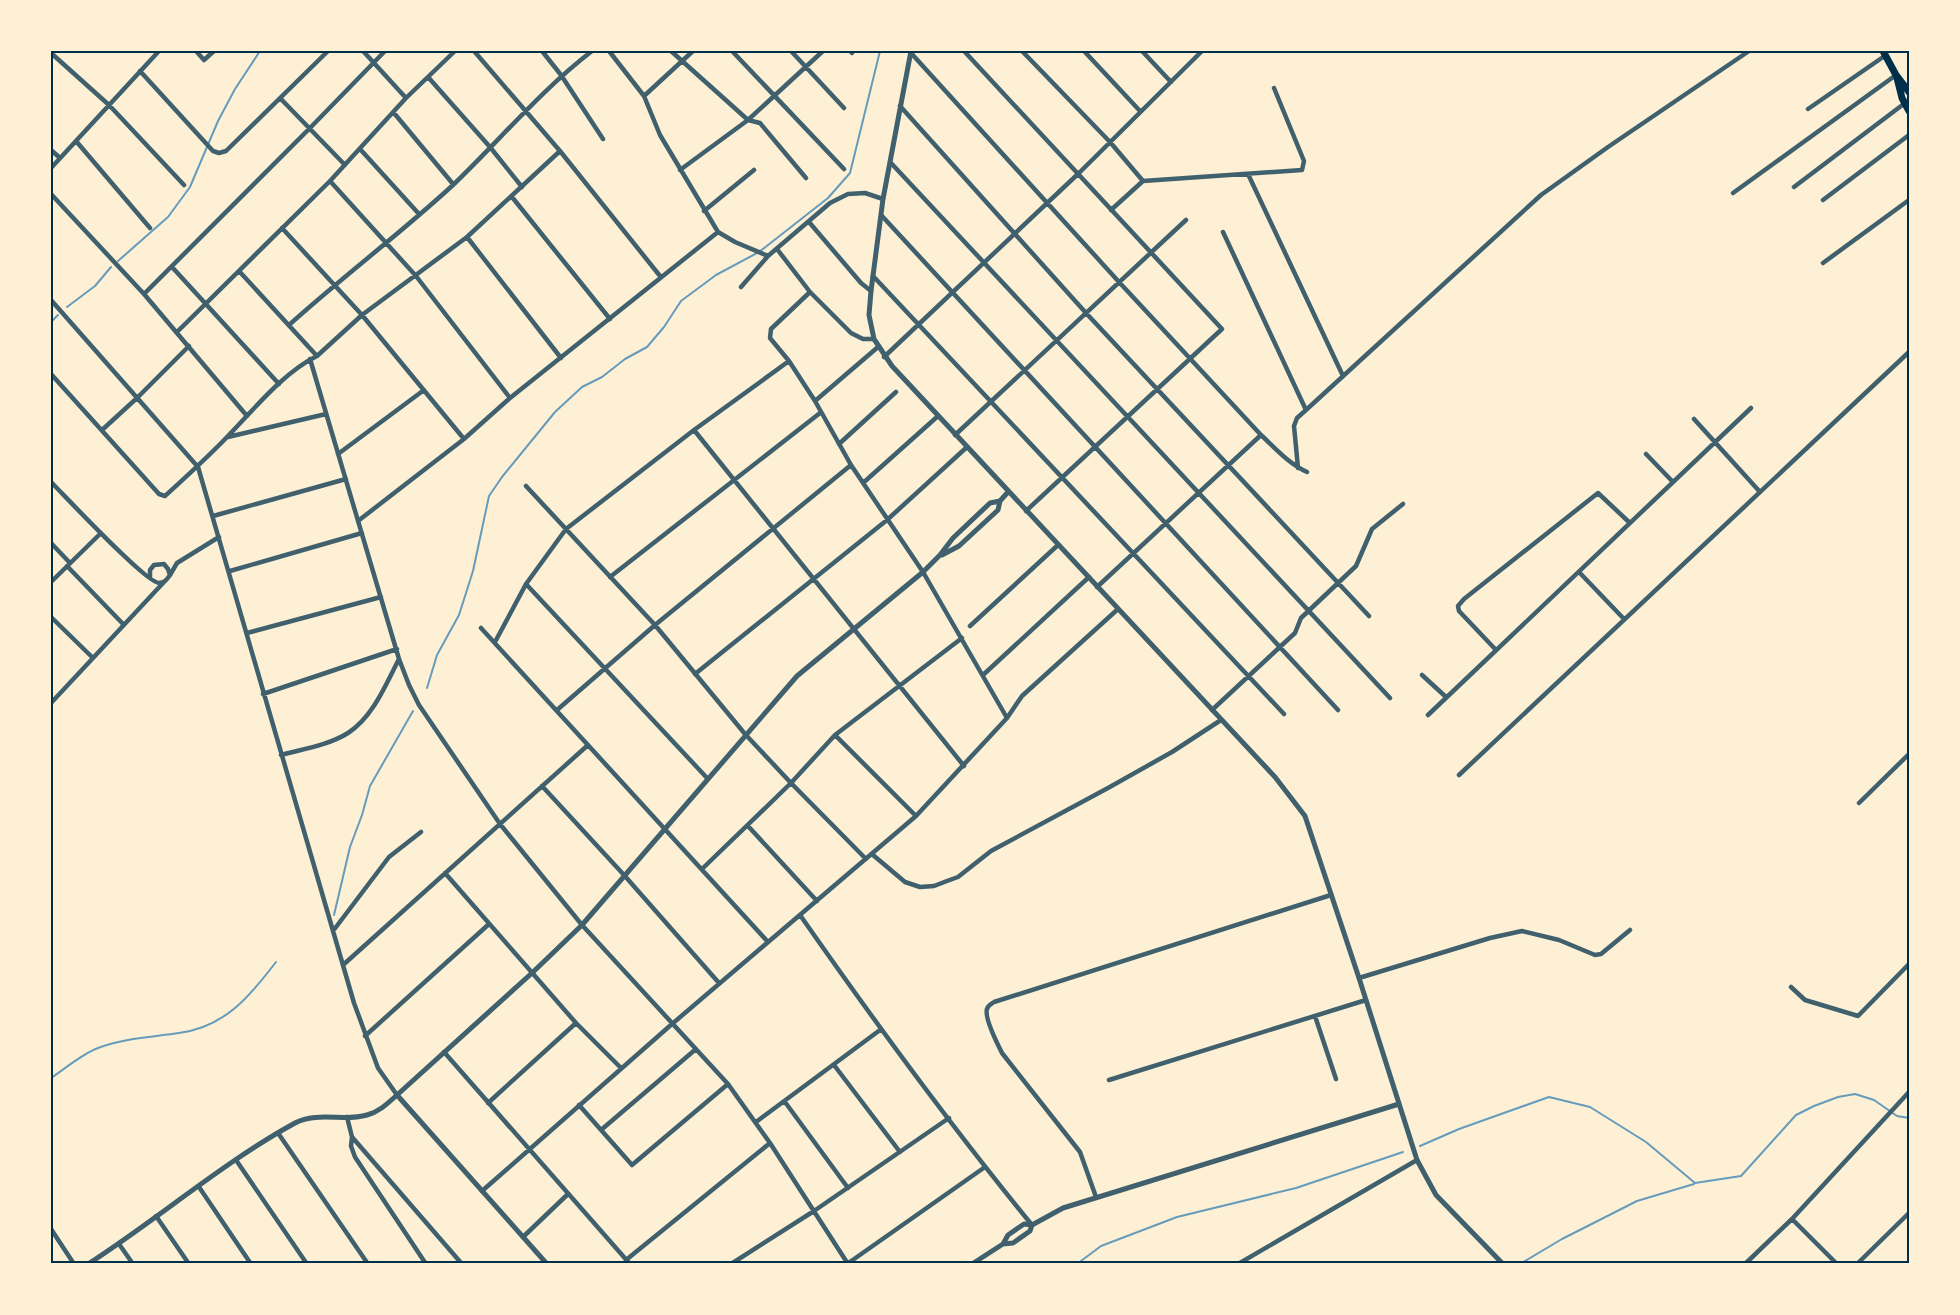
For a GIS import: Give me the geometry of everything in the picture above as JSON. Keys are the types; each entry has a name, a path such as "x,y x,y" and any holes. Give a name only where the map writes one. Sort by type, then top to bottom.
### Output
{"main road":[{"path":"1885,53 1909,111"},
{"path":"1896,75 1909,92"}],"street":[{"path":"196,51 204,60 214,51"},
{"path":"140,71 213,151 219,153 226,151 328,51"},
{"path":"363,51 406,98"},
{"path":"144,294 385,51"},
{"path":"177,332 330,181 406,98 455,51"},
{"path":"474,51 560,151 660,276"},
{"path":"542,51 603,138"},
{"path":"289,325 453,184 561,75 591,51"},
{"path":"609,51 644,96 660,135 718,232 768,256"},
{"path":"671,51 748,120 760,123 806,178"},
{"path":"644,96 693,51"},
{"path":"732,51 844,169"},
{"path":"791,51 844,108"},
{"path":"680,170 748,120 823,51"},
{"path":"964,51 1222,329 1026,511"},
{"path":"1022,51 1110,142 1143,181"},
{"path":"1085,51 1140,111"},
{"path":"1142,51 1171,82"},
{"path":"884,357 1079,173 1202,51"},
{"path":"1298,468 1294,426 1297,418 1541,195 1749,51"},
{"path":"51,168 157,52"},
{"path":"911,52 883,199 871,291 869,315 874,339 884,357 1281,784 1305,816 1417,1160 1436,1195 1503,1264"},
{"path":"911,52 1261,435 1298,468 1307,472"},
{"path":"51,53 109,105 184,185"},
{"path":"1808,109 1885,53"},
{"path":"1733,193 1896,75"},
{"path":"428,77 522,187"},
{"path":"1111,210 1143,181 1302,170 1304,161 1274,88"},
{"path":"280,98 345,165"},
{"path":"1794,187 1905,103"},
{"path":"900,106 1086,313 1369,616"},
{"path":"394,113 453,184"},
{"path":"1823,200 1909,135"},
{"path":"76,141 150,228"},
{"path":"360,149 419,214"},
{"path":"51,150 60,158"},
{"path":"51,374 159,495 165,496 198,467 279,384 317,356 362,315 467,237 560,151"},
{"path":"891,163 1390,698"},
{"path":"704,211 754,170"},
{"path":"1248,174 1343,376"},
{"path":"330,181 416,276 510,398"},
{"path":"741,287 768,256 830,203 848,194 865,193 883,199"},
{"path":"51,194 144,294 247,416"},
{"path":"512,197 610,320"},
{"path":"1823,263 1909,200"},
{"path":"882,216 1167,522 1338,710"},
{"path":"955,435 1186,220"},
{"path":"809,222 861,283 871,291"},
{"path":"282,228 362,315 464,439"},
{"path":"358,521 464,439 510,398 718,232"},
{"path":"1223,232 1306,410"},
{"path":"467,237 561,358"},
{"path":"777,249 810,292 851,333 863,339 874,339"},
{"path":"172,267 279,384"},
{"path":"239,271 317,356"},
{"path":"873,276 1284,714"},
{"path":"810,292 771,329 770,338 789,361 851,465 923,573 1007,718"},
{"path":"51,300 198,467 343,965 365,1036 378,1068 397,1095 547,1264"},
{"path":"102,430 189,346"},
{"path":"814,401 878,347"},
{"path":"1459,775 1909,352"},
{"path":"310,360 399,659 419,705 500,824 582,925 728,1084 756,1122 848,1264 985,1167"},
{"path":"495,642 526,584 566,529 694,430 789,361"},
{"path":"338,454 424,390"},
{"path":"839,444 896,392"},
{"path":"1428,715 1751,408"},
{"path":"610,577 820,412"},
{"path":"228,437 326,414"},
{"path":"863,483 938,416"},
{"path":"1694,419 1760,492"},
{"path":"694,430 964,766"},
{"path":"1097,586 1261,435"},
{"path":"695,674 886,520 967,447"},
{"path":"1646,454 1673,482"},
{"path":"557,710 655,625 851,465"},
{"path":"213,516 346,479"},
{"path":"51,482 137,568 157,583 164,582"},
{"path":"526,486 655,625 746,734 866,859"},
{"path":"940,555 959,546 998,510 1000,501 1008,492"},
{"path":"1496,650 1459,611 1458,606 1464,599 1598,493 1630,523"},
{"path":"88,1264 120,1244 236,1160 298,1121 321,1116 366,1116 378,1111 582,925 797,676 923,573 953,538 990,503 1000,501"},
{"path":"1212,710 1294,633 1296,626 1308,611 1356,566 1372,529 1403,504"},
{"path":"51,582 101,533"},
{"path":"230,571 362,533"},
{"path":"51,703 164,582 177,563 219,537"},
{"path":"51,543 124,625"},
{"path":"970,626 1058,545"},
{"path":"137,568 152,567 160,563 177,563"},
{"path":"160,563 166,566 170,575"},
{"path":"152,567 150,588 152,594"},
{"path":"1579,572 1624,619"},
{"path":"983,675 1089,577"},
{"path":"526,584 707,778"},
{"path":"247,633 381,597"},
{"path":"482,1191 719,983 873,855 916,816 1007,718 1022,696 1118,609"},
{"path":"51,617 93,658"},
{"path":"481,627 768,942"},
{"path":"702,869 791,783 835,735 962,638"},
{"path":"263,694 397,649"},
{"path":"281,755 324,743 348,733 372,708 399,659"},
{"path":"1422,675 1446,697"},
{"path":"873,855 905,882 920,887 947,882 958,877 991,851 1172,752 1221,720"},
{"path":"835,735 916,816"},
{"path":"343,965 588,745"},
{"path":"1859,802 1909,754"},
{"path":"542,786 719,983"},
{"path":"748,826 817,901"},
{"path":"333,931 389,857 421,832"},
{"path":"445,873 576,1023 621,1068"},
{"path":"1096,1197 1080,1152 1002,1053 987,1014 990,1005 1126,958 1331,895"},
{"path":"800,915 880,1030 1032,1225"},
{"path":"365,1036 489,924"},
{"path":"1359,978 1490,938 1522,931 1559,940 1595,955 1601,954 1630,930"},
{"path":"1791,987 1805,1000 1858,1016 1909,964"},
{"path":"1109,1080 1366,1000"},
{"path":"1316,1016 1336,1079"},
{"path":"488,1103 576,1023"},
{"path":"756,1122 880,1030"},
{"path":"601,1130 696,1049"},
{"path":"444,1052 628,1262 770,1143"},
{"path":"834,1065 900,1152"},
{"path":"579,1105 632,1165 728,1084"},
{"path":"1745,1264 1792,1219 1909,1092"},
{"path":"785,1102 848,1188"},
{"path":"972,1264 1004,1244 1008,1235 1024,1224 1032,1225 1063,1208 1399,1104"},
{"path":"347,1117 354,1157 426,1264"},
{"path":"731,1264 814,1211 949,1118"},
{"path":"278,1133 368,1264"},
{"path":"352,1137 462,1264"},
{"path":"236,1160 307,1264"},
{"path":"1238,1264 1417,1160"},
{"path":"199,1187 251,1264"},
{"path":"524,1238 568,1194"},
{"path":"1857,1264 1909,1213"},
{"path":"156,1216 189,1264"},
{"path":"1792,1219 1838,1264"},
{"path":"51,1230 74,1264"},
{"path":"120,1244 133,1264"}],"waterway":[{"path":"118,261 168,217 190,187 218,121 235,89 260,51"},
{"path":"427,688 437,655 459,615 473,571 489,496 502,477 555,412 582,387 602,377 625,359 647,347 681,301 716,275 759,252 828,198 850,173 880,51"},
{"path":"67,307 95,286 111,267"},
{"path":"51,322 58,315"},
{"path":"334,915 350,847 370,786 413,711"},
{"path":"51,1078 98,1048 128,1040 195,1030 210,1024 223,1017 246,998 276,962"},
{"path":"1420,1146 1459,1129 1549,1097 1590,1107 1646,1142 1695,1183 1741,1176 1796,1115 1838,1097 1855,1094 1874,1100 1897,1116 1909,1118"},
{"path":"1077,1264 1101,1246 1177,1217 1296,1188 1403,1152"},
{"path":"1520,1264 1562,1239 1637,1201 1694,1184"}]}
